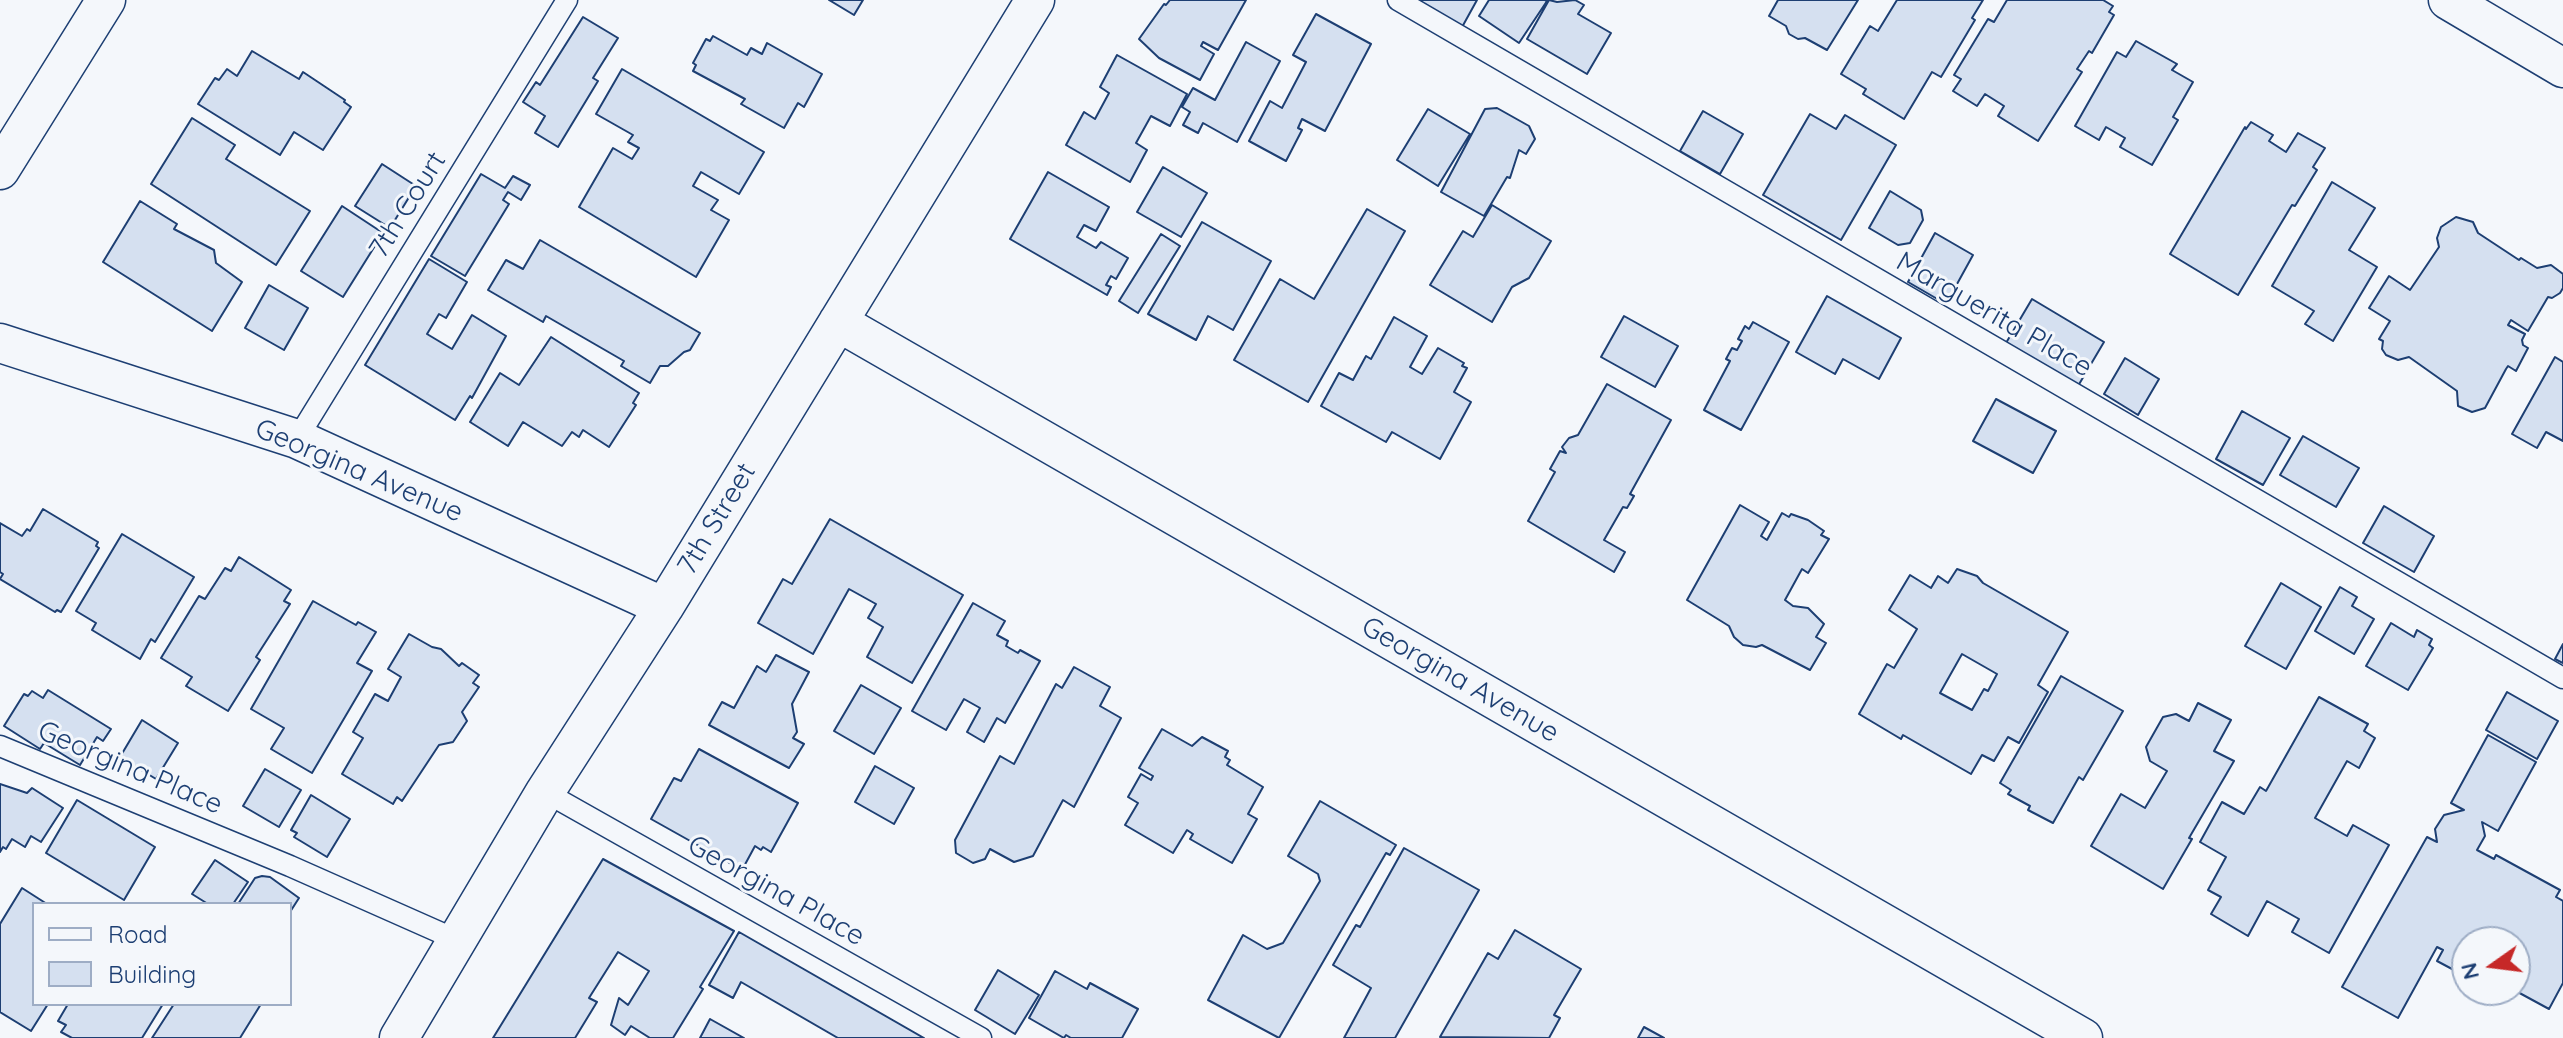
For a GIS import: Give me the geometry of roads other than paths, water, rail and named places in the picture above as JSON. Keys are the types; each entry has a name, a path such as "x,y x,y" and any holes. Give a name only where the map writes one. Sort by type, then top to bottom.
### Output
{"street":[{"path":"0,170 106,0"},
{"name":"7th Street","path":"399,1038 545,792 664,607 1035,0"},
{"path":"2448,0 2563,68"},
{"name":"Georgina Avenue","path":"838,322 2083,1038"},
{"name":"Georgina Avenue","path":"0,343 297,439 664,607"}],"lane":[{"name":"7th Court","path":"297,439 567,0"},
{"name":"Marguerita Place","path":"1398,0 2563,678"},
{"name":"Georgina Place","path":"0,746 290,866 457,940"},
{"name":"Georgina Place","path":"545,792 981,1038"}]}
